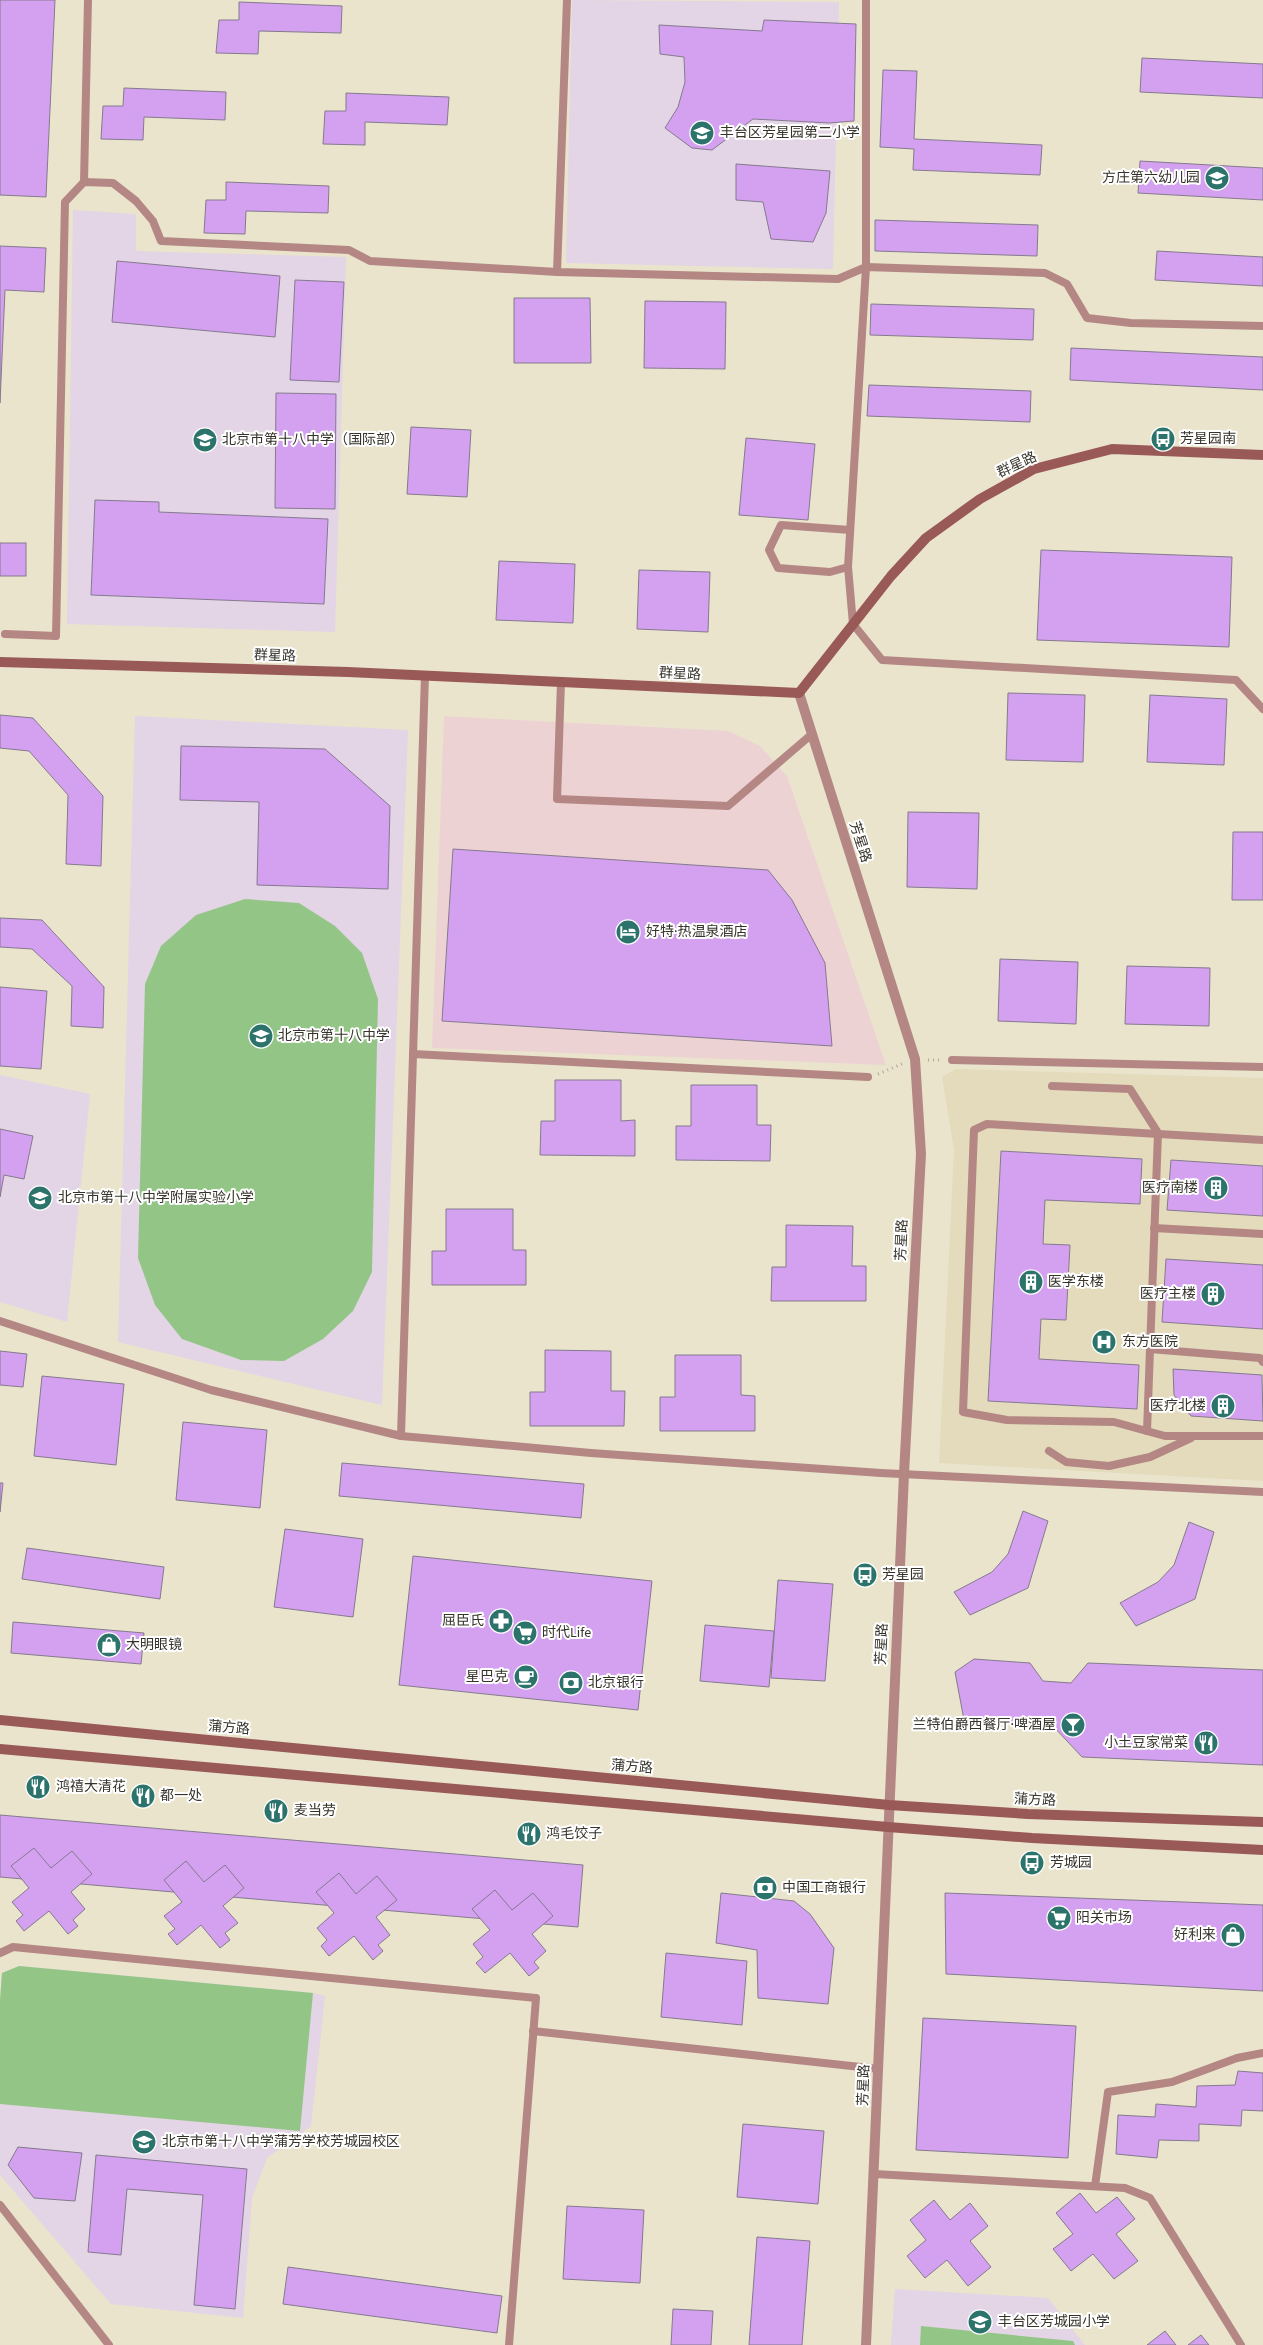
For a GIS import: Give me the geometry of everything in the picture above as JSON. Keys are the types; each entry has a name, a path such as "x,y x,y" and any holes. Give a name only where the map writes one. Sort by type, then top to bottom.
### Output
{"street":[{"name":"群星路","path":"0,662 425,676 798,694 926,538 980,499 1034,469 1112,449 1263,455"},
{"name":"芳星路","path":"798,694 915,1060 921,1154 904,1474 875,2174 866,2345"},
{"name":"蒲方路","path":"0,1720 889,1805 1028,1814 1263,1822"},
{"path":"0,1749 888,1827 1032,1838 1263,1850"}],"lane":[{"path":"5,634 56,636 65,202 84,182 88,0"},
{"path":"557,272 567,0"},
{"path":"866,0 866,267 848,567 854,624 882,660 1236,680 1263,710"},
{"path":"84,182 114,183 136,201 148,214 160,241 349,250 370,261 557,272 838,279 866,267 1045,274 1067,284 1087,318 1131,323 1263,326"},
{"path":"848,567 830,572 778,568 769,550 781,525 850,530"},
{"path":"401,1436 425,676"},
{"path":"562,682 557,799 728,806 812,734"},
{"path":"413,1054 868,1077"},
{"path":"952,1060 1263,1067"},
{"path":"1052,1086 1130,1089 1158,1133 1147,1431"},
{"path":"1263,1140 987,1124 974,1130 963,1412 1007,1420 1114,1422 1165,1436 1263,1436"},
{"path":"1154,1228 1263,1234"},
{"path":"0,1320 211,1390 401,1436 591,1454 904,1474 1263,1492"},
{"path":"1150,1349 1260,1358 1263,1362"},
{"path":"1049,1451 1066,1462 1109,1466 1150,1457 1193,1437"},
{"path":"0,1953 13,1947 536,1998 509,2345"},
{"path":"534,2031 879,2069"},
{"path":"1095,2186 1108,2092 1172,2082 1236,2058 1263,2054"},
{"path":"875,2174 1125,2188 1150,2198 1240,2345"},
{"path":"0,2205 109,2345"}],"path":[{"path":"868,1077 915,1060 952,1060"}],"shaded area":[{"name":"丰台区芳星园第二小学","path":"572,0 839,2 833,269 566,263"},
{"name":"北京市第十八中学（国际部）","path":"73,210 136,214 136,251 346,257 335,632 67,624"},
{"name":"北京市第十八中学","path":"135,716 408,730 382,1405 118,1342"},
{"path":"444,716 728,731 760,746 787,776 886,1065 432,1048"},
{"name":"东方医院","path":"956,1069 1263,1078 1263,1481 939,1463 954,1150 942,1077"},
{"name":"北京市第十八中学附属实验小学","path":"0,1075 90,1094 67,1322 0,1302"},
{"name":"北京市第十八中学蒲芳学校芳城园校区","path":"19,1966 313,1993 325,1996 311,2126 267,2158 252,2198 243,2318 111,2304 0,2175 0,2000 2,1973"},
{"name":"丰台区芳城园小学","path":"895,2289 1048,2298 1085,2345 891,2345"}],"green space":[{"path":"245,899 299,903 335,926 362,953 378,999 372,1272 353,1311 323,1339 284,1361 241,1360 182,1339 155,1305 138,1258 145,984 161,946 196,915"},
{"path":"19,1966 313,1993 300,2131 0,2104 0,2000 2,1973"},
{"path":"921,2326 1073,2341 1075,2345 920,2345"}],"building":[{"path":"0,0 55,0 46,197 0,195"},
{"path":"239,2 342,6 341,33 259,31 258,54 216,53 219,20 239,20"},
{"path":"764,20 856,24 854,121 829,123 753,119 712,150 692,148 665,128 678,107 685,82 684,57 660,54 659,25 762,31"},
{"path":"1142,58 1263,64 1263,98 1140,92"},
{"path":"883,70 917,71 914,139 1042,145 1040,175 913,170 914,149 880,147"},
{"path":"124,88 226,92 225,120 144,117 143,140 101,139 103,106 123,106"},
{"path":"346,93 449,97 447,125 365,122 365,145 323,144 325,111 346,111"},
{"path":"1140,161 1263,168 1263,200 1138,193"},
{"path":"736,164 830,171 826,213 813,242 771,239 763,202 736,200"},
{"path":"226,182 329,186 328,213 246,211 245,234 204,233 206,200 226,200"},
{"path":"875,220 1038,225 1037,256 875,251"},
{"path":"0,246 46,248 44,292 5,290 0,403"},
{"path":"1157,251 1263,257 1263,286 1155,280"},
{"path":"117,261 280,276 275,337 112,322"},
{"path":"295,280 344,282 339,382 290,380"},
{"path":"514,298 590,298 591,363 514,363"},
{"path":"645,301 726,302 725,369 644,368"},
{"path":"871,304 1034,309 1033,340 870,335"},
{"path":"1071,348 1263,357 1263,390 1070,380"},
{"path":"869,385 1031,391 1030,422 867,416"},
{"path":"276,393 336,394 335,509 275,508"},
{"path":"411,427 471,430 467,497 407,494"},
{"path":"746,438 815,444 808,520 739,515"},
{"path":"95,500 159,502 159,512 328,519 324,604 91,595"},
{"path":"0,543 26,543 26,576 0,576"},
{"path":"1041,550 1232,557 1229,647 1037,640"},
{"path":"499,561 575,564 573,623 496,620"},
{"path":"639,570 710,572 708,632 637,629"},
{"path":"1008,693 1085,695 1083,762 1006,760"},
{"path":"1150,695 1227,699 1224,765 1147,762"},
{"path":"0,715 33,718 103,796 101,866 66,864 68,795 29,751 0,748"},
{"path":"181,746 325,749 390,806 388,889 257,885 259,802 180,800"},
{"path":"908,812 979,813 977,889 907,887"},
{"path":"1233,832 1263,832 1263,900 1232,900"},
{"name":"好特·热温泉酒店","path":"453,849 768,870 792,900 825,963 832,1046 442,1021"},
{"path":"0,918 42,920 104,987 103,1028 71,1026 72,986 32,949 0,947"},
{"path":"1000,959 1078,962 1076,1024 998,1021"},
{"path":"1127,966 1210,968 1209,1026 1125,1024"},
{"path":"0,987 47,991 41,1069 0,1066"},
{"path":"555,1080 621,1080 621,1121 635,1120 635,1156 540,1155 541,1121 555,1121"},
{"path":"691,1085 757,1085 757,1125 771,1125 770,1161 676,1160 676,1126 691,1126"},
{"path":"0,1129 33,1136 24,1179 4,1175 0,1197"},
{"name":"医学东楼","path":"1001,1151 1142,1159 1140,1204 1045,1200 1043,1244 1070,1245 1066,1320 1041,1319 1039,1359 1139,1365 1137,1409 988,1401"},
{"name":"医疗南楼","path":"1171,1160 1263,1166 1263,1216 1167,1210"},
{"path":"446,1209 513,1209 513,1250 526,1250 526,1285 432,1285 432,1251 446,1251"},
{"path":"786,1225 853,1226 852,1266 866,1266 866,1301 771,1301 772,1267 786,1267"},
{"name":"医疗主楼","path":"1166,1259 1263,1265 1263,1329 1162,1322"},
{"path":"545,1350 611,1351 611,1391 625,1391 624,1426 530,1426 530,1392 545,1392"},
{"path":"0,1351 27,1354 23,1387 0,1385"},
{"path":"675,1355 741,1355 741,1395 755,1396 755,1431 660,1431 660,1397 675,1397"},
{"name":"医疗北楼","path":"1173,1369 1262,1375 1263,1421 1191,1416 1174,1395"},
{"path":"42,1376 124,1384 116,1465 34,1456"},
{"path":"183,1422 267,1430 260,1508 176,1500"},
{"path":"342,1463 584,1484 581,1518 339,1496"},
{"path":"0,1483 3,1483 0,1512"},
{"path":"1023,1511 1048,1521 1028,1588 970,1615 954,1592 992,1572 1008,1554"},
{"path":"1189,1522 1214,1532 1195,1599 1136,1626 1120,1603 1158,1582 1174,1565"},
{"path":"285,1529 363,1539 353,1617 274,1607"},
{"path":"27,1548 164,1567 160,1599 22,1579"},
{"name":"时代Life","path":"413,1556 652,1581 638,1710 399,1685"},
{"path":"778,1580 833,1584 825,1681 771,1678"},
{"path":"13,1622 144,1633 141,1664 11,1653"},
{"path":"705,1625 774,1631 769,1687 700,1681"},
{"path":"974,1659 1030,1663 1043,1681 1071,1683 1088,1663 1263,1670 1263,1765 1082,1757 1053,1726 964,1720 955,1672"},
{"path":"0,1815 583,1865 578,1927 0,1877"},
{"path":"34,1848 51,1868 72,1851 92,1874 71,1892 85,1909 73,1920 78,1926 68,1934 49,1911 24,1931 16,1921 23,1915 12,1902 29,1888 11,1866"},
{"path":"186,1861 204,1882 225,1865 244,1888 223,1906 238,1923 225,1933 230,1940 220,1948 201,1925 177,1945 168,1934 175,1929 164,1916 182,1902 164,1880"},
{"path":"339,1873 356,1894 377,1876 397,1900 376,1917 390,1935 378,1945 383,1951 373,1960 354,1936 329,1956 321,1946 327,1940 317,1928 334,1913 316,1892"},
{"path":"495,1890 512,1910 533,1893 553,1916 532,1934 546,1951 534,1962 539,1968 529,1976 510,1953 485,1973 476,1963 483,1957 473,1944 490,1930 472,1909"},
{"path":"721,1893 794,1901 810,1914 834,1948 828,2004 758,1998 757,1950 716,1943"},
{"path":"945,1893 1263,1905 1263,1991 946,1974"},
{"path":"666,1953 747,1961 742,2025 661,2017"},
{"path":"923,2018 1076,2026 1068,2158 916,2150"},
{"path":"1238,2071 1263,2073 1263,2111 1242,2110 1241,2126 1199,2124 1199,2141 1159,2140 1157,2158 1116,2154 1118,2115 1155,2117 1156,2104 1196,2107 1197,2086 1235,2085"},
{"path":"743,2124 824,2131 818,2204 737,2197"},
{"path":"18,2147 82,2153 75,2201 34,2198 8,2165"},
{"path":"96,2155 247,2169 235,2309 194,2305 203,2195 127,2189 121,2255 88,2252"},
{"path":"1080,2193 1096,2213 1117,2197 1135,2219 1116,2234 1138,2261 1114,2279 1093,2254 1071,2271 1053,2249 1073,2234 1056,2213"},
{"path":"934,2200 950,2220 970,2203 988,2226 970,2241 991,2267 968,2286 947,2260 925,2278 907,2256 926,2240 910,2220"},
{"path":"567,2206 644,2210 640,2283 563,2279"},
{"path":"757,2237 810,2241 802,2345 749,2345"},
{"path":"288,2267 502,2296 497,2333 283,2304"},
{"path":"673,2309 713,2311 711,2345 671,2345"},
{"path":"1165,2331 1176,2345 1147,2345"},
{"path":"1201,2335 1209,2345 1188,2345"}],"place":[{"name":"丰台区芳星园第二小学","path":"702,133"},
{"name":"方庄第六幼儿园","path":"1217,178"},
{"name":"芳星园南","path":"1163,439"},
{"name":"北京市第十八中学（国际部）","path":"205,440"},
{"name":"好特·热温泉酒店","path":"628,932"},
{"name":"北京市第十八中学","path":"261,1036"},
{"name":"医疗南楼","path":"1216,1188"},
{"name":"北京市第十八中学附属实验小学","path":"40,1198"},
{"name":"医学东楼","path":"1031,1282"},
{"name":"医疗主楼","path":"1213,1294"},
{"name":"东方医院","path":"1104,1342"},
{"name":"医疗北楼","path":"1223,1406"},
{"name":"芳星园","path":"865,1575"},
{"name":"屈臣氏","path":"501,1621"},
{"name":"时代Life","path":"525,1633"},
{"name":"大明眼镜","path":"109,1645"},
{"name":"星巴克","path":"526,1677"},
{"name":"北京银行","path":"571,1683"},
{"name":"兰特伯爵西餐厅·啤酒屋","path":"1073,1725"},
{"name":"小土豆家常菜","path":"1206,1743"},
{"name":"鸿禧大清花","path":"38,1787"},
{"name":"都一处","path":"143,1796"},
{"name":"麦当劳","path":"276,1811"},
{"name":"鸿毛饺子","path":"529,1834"},
{"name":"芳城园","path":"1032,1863"},
{"name":"中国工商银行","path":"765,1888"},
{"name":"阳关市场","path":"1059,1918"},
{"name":"好利来","path":"1233,1935"},
{"name":"北京市第十八中学蒲芳学校芳城园校区","path":"144,2142"},
{"name":"丰台区芳城园小学","path":"980,2322"}]}
